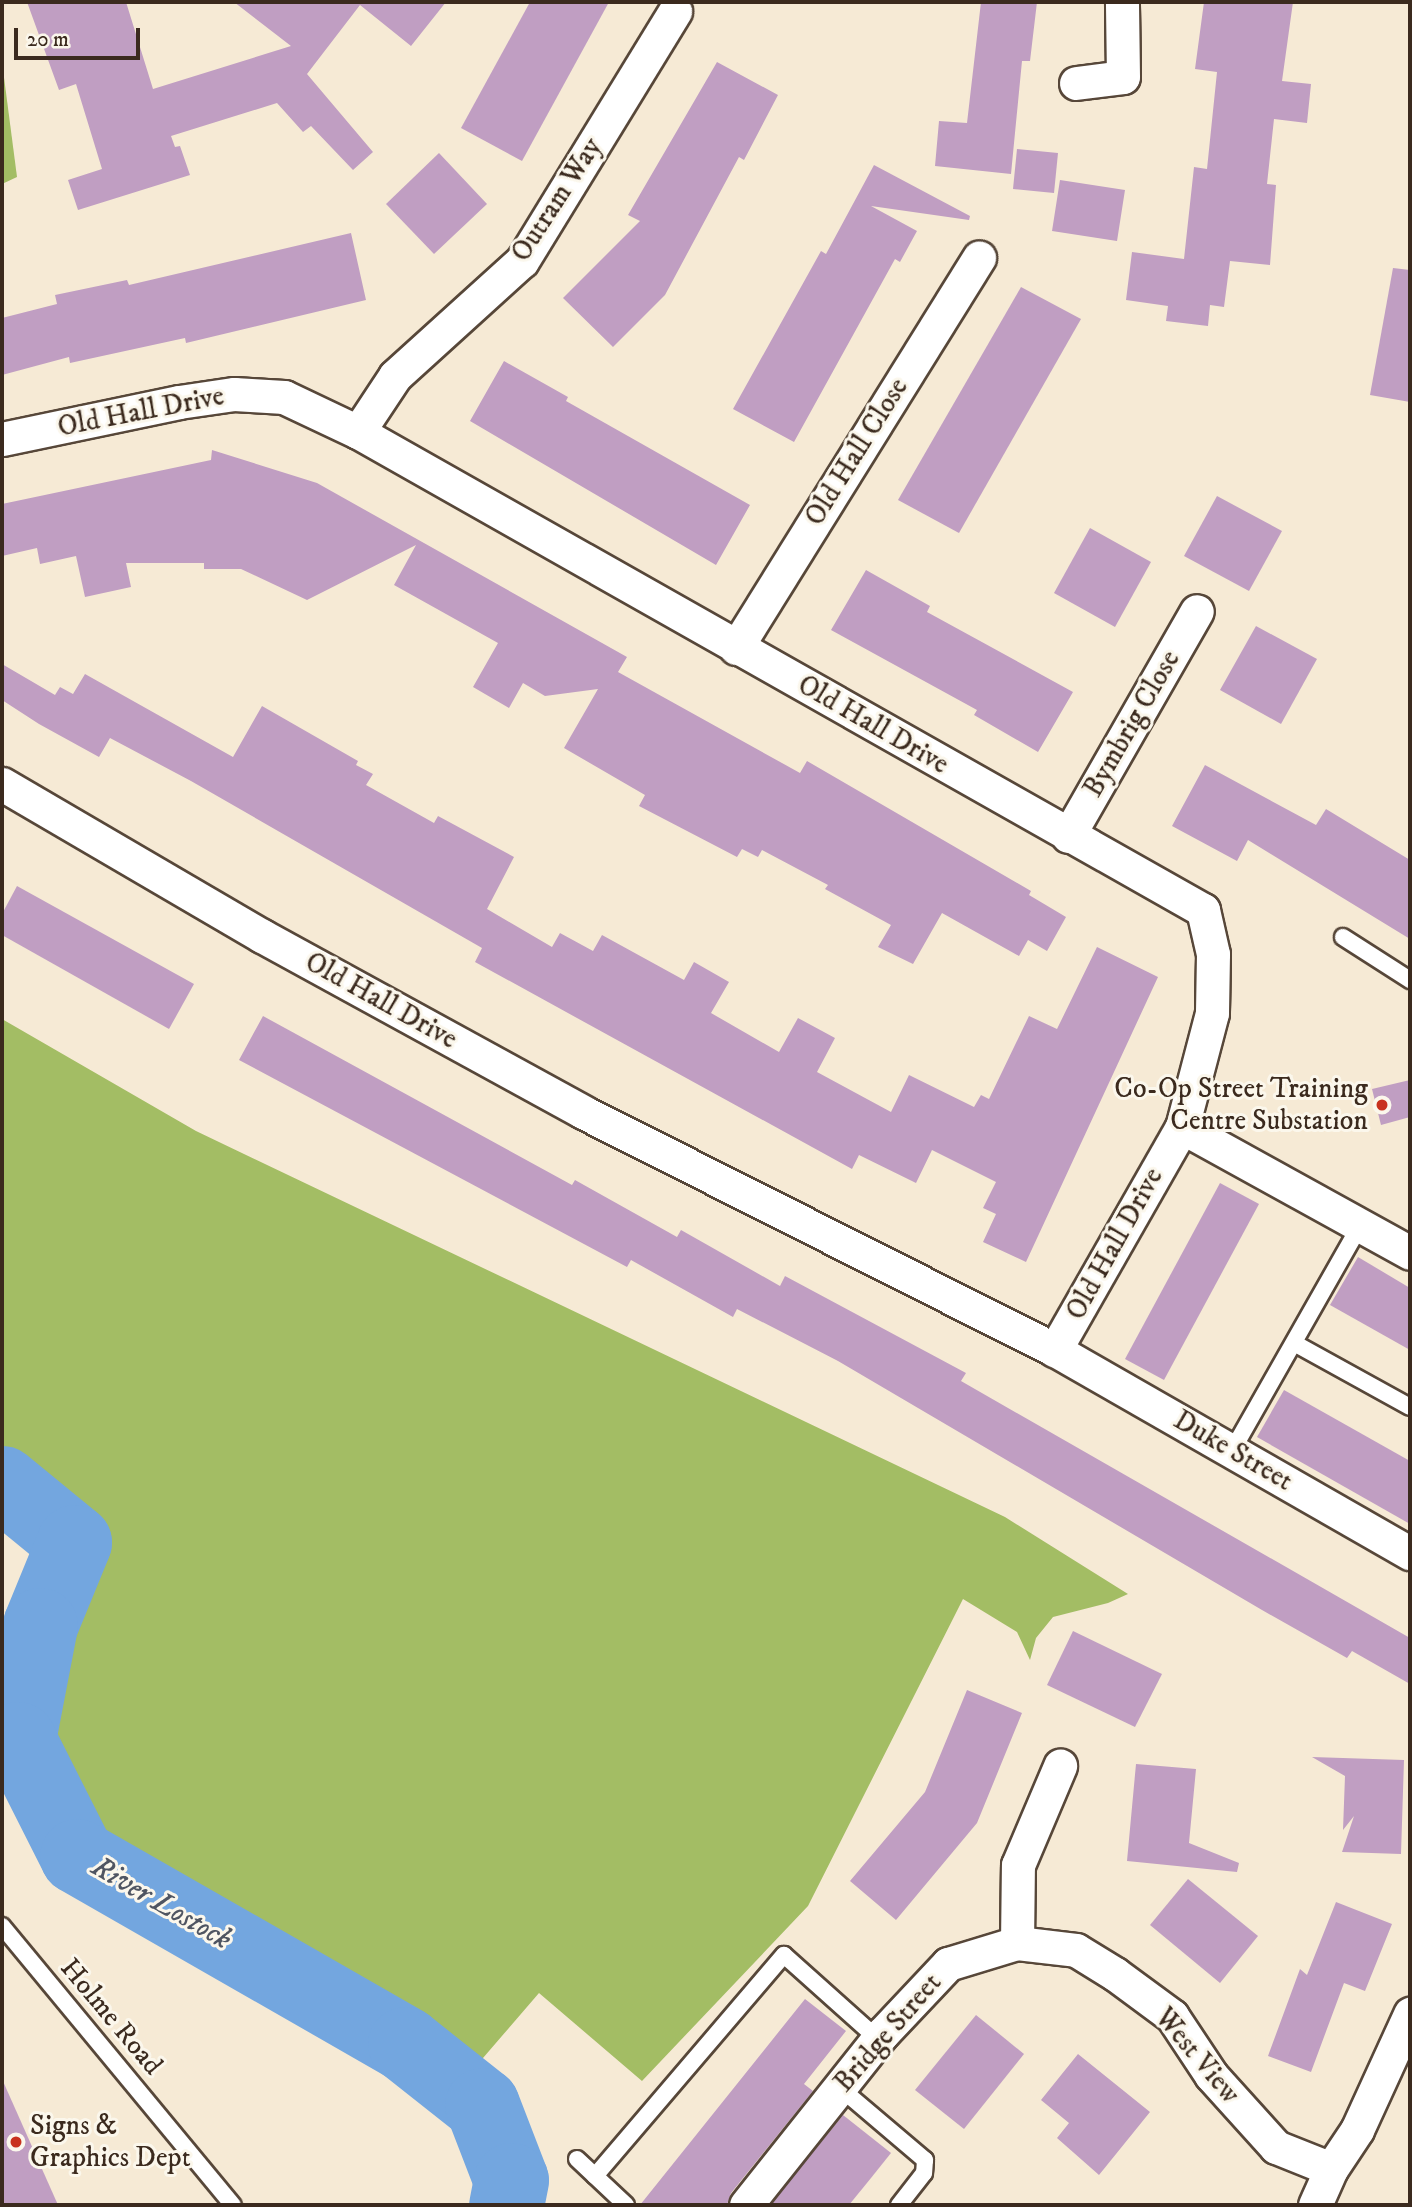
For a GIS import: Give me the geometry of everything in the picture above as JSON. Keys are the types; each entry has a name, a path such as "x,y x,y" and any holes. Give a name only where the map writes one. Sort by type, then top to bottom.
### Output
{"street":[{"path":"1076,83 1123,77 1122,2"},
{"name":"Outram Way","path":"358,432 395,376 522,261 675,11"},
{"name":"Old Hall Close","path":"736,648 979,257"},
{"name":"Old Hall Drive","path":"2,439 234,394 284,397 358,432 1203,910 1213,954 1212,1013 1182,1126 1055,1350 583,1112 262,936 2,785"},
{"name":"Bymbrig Close","path":"1068,836 1197,611"},
{"path":"1182,1126 1410,1253"},
{"name":"Duke Street","path":"1055,1350 1410,1553"},
{"path":"1017,1943 1018,1865 1060,1766"},
{"name":"Bridge Street","path":"746,2205 878,2039 948,1964 1017,1943"},
{"name":"West View","path":"1017,1943 1076,1950 1115,1974 1172,2016 1211,2075 1276,2147 1331,2169"},
{"path":"1315,2205 1331,2169 1357,2130 1410,2014"}],"lane":[{"path":"1343,937 1410,980"},
{"path":"1232,1451 1360,1226"},
{"path":"1294,1343 1410,1407"},
{"name":"Holme Road","path":"2,1926 233,2205"},
{"path":"595,2176 784,1955 878,2039"},
{"path":"839,2087 925,2160 924,2173 899,2205"},
{"path":"577,2159 626,2205"}],"green space":[{"path":"2,62 17,177 2,184"},
{"path":"2,1019 196,1131 1005,1517 1128,1594 1108,1603 1053,1617 1036,1638 1030,1660 1017,1632 963,1599 808,1906 642,2081 539,1993 458,2087 405,2044 77,1856 18,1739 74,1542 2,1483"}],"building":[{"path":"27,2 126,2 153,89 291,46 234,2 446,2 411,46 360,5 307,74 373,152 353,170 311,126 303,132 277,103 171,136 175,147 180,146 190,175 78,210 68,180 102,169 76,84 59,90"},
{"path":"530,2 609,2 522,161 461,128"},
{"path":"981,2 1037,2 1030,61 1022,61 1011,174 935,166 939,121 967,123"},
{"path":"1204,2 1293,2 1282,81 1311,84 1307,123 1274,119 1267,184 1276,185 1270,265 1230,261 1224,307 1210,305 1208,326 1166,321 1168,306 1126,300 1132,252 1184,259 1194,167 1207,169 1217,72 1195,69"},
{"path":"717,62 778,95 744,160 739,157 665,295 613,347 563,298 640,221 628,215"},
{"path":"1017,149 1058,153 1054,193 1013,189"},
{"path":"439,153 487,204 434,254 386,204"},
{"path":"874,165 970,216 969,220 871,206 917,231 900,262 895,259 794,442 733,409 821,251 826,254"},
{"path":"1060,180 1125,190 1117,241 1052,231"},
{"path":"351,233 366,300 186,343 185,338 70,363 69,357 2,375 2,318 57,304 55,295 127,280 129,285"},
{"path":"1393,268 1410,270 1410,402 1370,395"},
{"path":"1021,287 1081,319 959,533 898,500"},
{"path":"504,361 568,397 566,401 750,505 716,565 470,421"},
{"path":"212,450 317,483 627,657 618,672 800,773 807,761 1031,891 1029,895 1066,917 1047,951 1028,940 1019,956 942,913 913,964 878,947 891,925 825,889 828,885 762,850 758,857 742,849 737,857 639,806 645,795 564,748 598,689 545,696 523,683 509,708 473,687 498,643 394,585 416,545 307,600 241,569 204,569 204,563 126,563 131,587 85,597 76,556 40,564 37,548 2,556 2,504 211,460"},
{"path":"1217,496 1282,531 1249,591 1184,556"},
{"path":"1090,528 1151,562 1115,627 1054,593"},
{"path":"866,570 930,606 927,612 1073,692 1038,752 974,715 977,710 831,630"},
{"path":"1256,626 1317,659 1281,724 1220,690"},
{"path":"2,664 55,695 60,687 73,694 85,674 233,757 262,706 358,761 356,765 373,774 366,785 434,823 438,816 514,857 487,909 552,947 560,933 593,951 602,935 684,980 694,962 729,982 711,1013 779,1052 798,1018 835,1038 817,1072 891,1112 909,1075 974,1107 981,1095 989,1099 1029,1016 1057,1029 1097,947 1158,977 1026,1262 983,1242 996,1214 983,1208 996,1182 932,1150 916,1183 859,1155 852,1169 475,962 482,948 191,781 110,738 99,757 39,724 2,700"},
{"path":"1205,765 1316,825 1326,809 1410,860 1410,939 1248,840 1237,861 1172,826"},
{"path":"17,886 194,984 169,1029 2,935 2,914"},
{"path":"263,1016 572,1185 575,1180 677,1237 681,1230 780,1286 785,1276 966,1373 961,1381 1410,1638 1410,1684 1352,1651 1347,1658 838,1361 737,1309 733,1317 631,1260 627,1267 239,1060"},
{"path":"1410,1080 1410,1117 1381,1125 1372,1089"},
{"path":"1220,1183 1259,1204 1164,1380 1125,1359"},
{"path":"1358,1257 1410,1288 1410,1350 1330,1305"},
{"path":"1284,1390 1410,1461 1410,1524 1257,1437"},
{"path":"1073,1631 1162,1674 1135,1727 1047,1685"},
{"path":"967,1690 1022,1713 977,1823 896,1920 850,1881 925,1792"},
{"path":"1312,1757 1404,1760 1401,1854 1342,1852 1354,1816 1343,1830 1345,1776"},
{"path":"1136,1764 1196,1769 1189,1843 1239,1863 1237,1872 1127,1861"},
{"path":"1188,1879 1258,1936 1220,1983 1150,1925"},
{"path":"1336,1902 1392,1924 1365,1991 1344,1983 1311,2072 1268,2056 1300,1969 1307,1975"},
{"path":"805,1999 846,2031 804,2084 813,2091 731,2193 727,2205 640,2205"},
{"path":"976,2015 1024,2054 964,2129 915,2090"},
{"path":"1078,2054 1150,2112 1099,2175 1057,2138 1069,2123 1041,2100"},
{"name":"Signs & Graphics Dept","path":"2,2079 58,2205 2,2205"},
{"path":"843,2115 891,2153 871,2178 849,2205 770,2205"}],"waterway":[{"name":"River Lostock","path":"2,1483 74,1542 40,1625 18,1739 77,1856 405,2044 482,2105 511,2180 506,2205"}],"place":[{"name":"Co-Op Street Training Centre Substation","path":"1382,1105"},
{"name":"Signs & Graphics Dept","path":"16,2142"}]}
